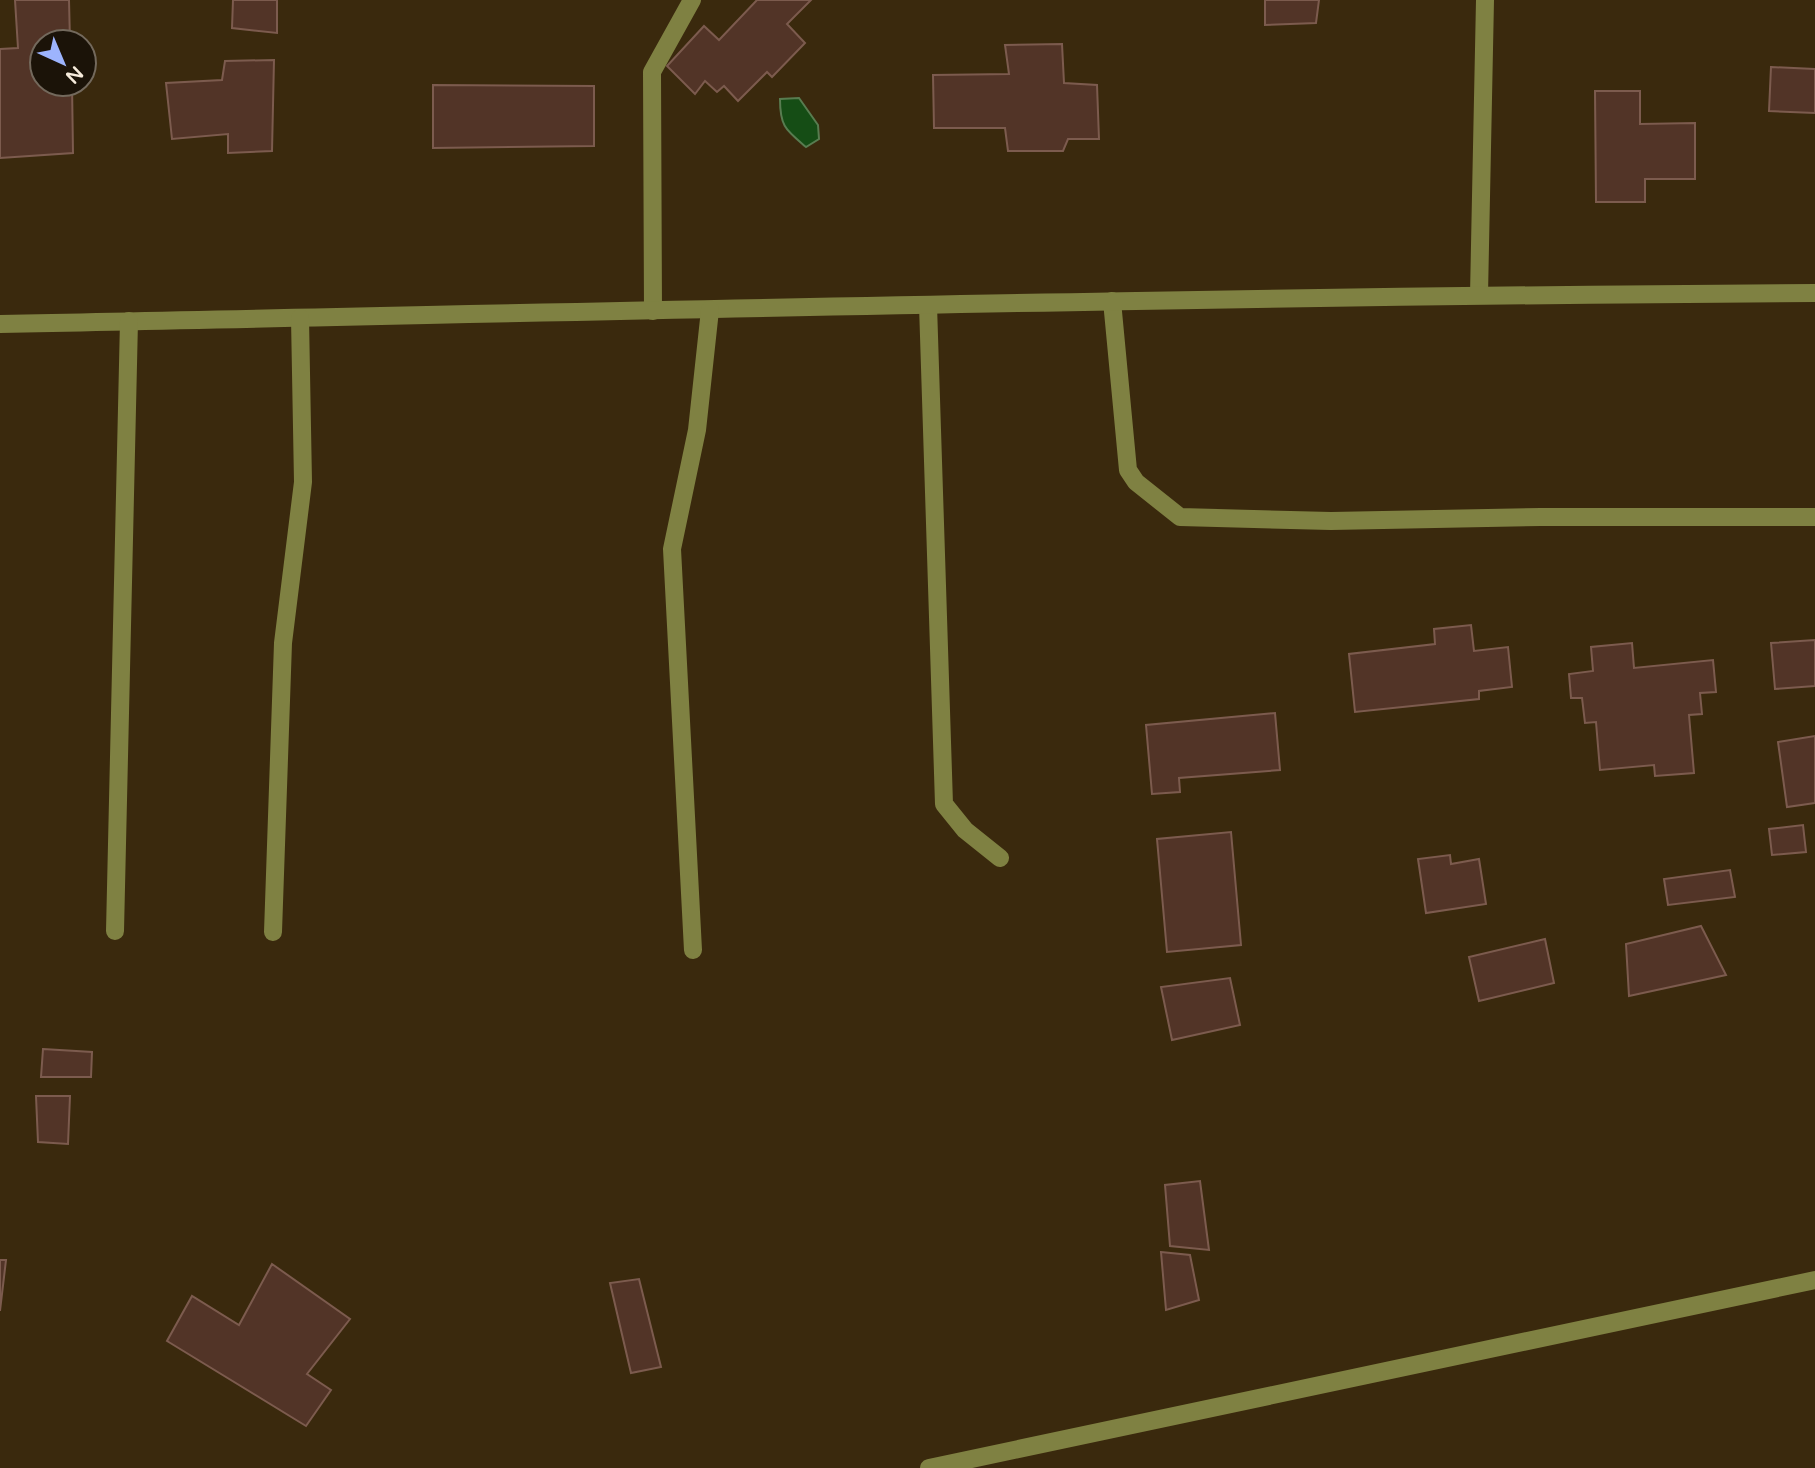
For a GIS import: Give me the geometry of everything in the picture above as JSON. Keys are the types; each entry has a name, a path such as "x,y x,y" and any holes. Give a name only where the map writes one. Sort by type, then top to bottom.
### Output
{"street":[{"path":"653,311 652,72 692,0"},
{"path":"1479,295 1485,0"},
{"path":"0,324 1112,301 1815,293"},
{"path":"1112,301 1128,470 1136,482 1180,517 1331,521 1541,517 1815,517"},
{"path":"928,305 944,804 965,830 1000,858"},
{"path":"693,950 672,549 697,430 710,310"},
{"path":"273,932 283,643 303,482 300,318"},
{"path":"115,931 129,321"},
{"path":"929,1468 1815,1280"}],"shaded area":[{"path":"799,98 818,125 819,139 806,147 789,132 781,116 780,99"}],"building":[{"path":"15,0 69,0 70,28 28,28 28,98 72,98 73,153 0,158 0,49 18,48"},
{"path":"233,0 277,0 277,33 232,28"},
{"path":"757,0 811,0 787,24 805,43 772,77 767,72 738,101 724,86 717,92 705,81 695,94 667,66 704,26 719,40"},
{"path":"1265,0 1319,0 1316,23 1265,25"},
{"path":"1062,44 1064,83 1097,85 1099,139 1068,139 1063,151 1008,151 1005,128 934,128 933,75 1009,74 1005,45"},
{"path":"274,60 272,151 228,153 228,134 172,139 166,83 222,80 225,61"},
{"path":"1771,67 1815,69 1815,113 1769,111"},
{"path":"433,85 594,86 594,146 433,148"},
{"path":"1595,91 1640,91 1640,124 1695,123 1695,179 1645,179 1645,202 1596,202"},
{"path":"1471,625 1474,651 1508,647 1512,687 1479,691 1479,699 1355,712 1349,654 1435,644 1434,629"},
{"path":"1815,640 1815,686 1775,689 1771,643"},
{"path":"1632,643 1634,668 1713,660 1716,692 1700,693 1702,714 1689,715 1694,773 1655,776 1654,765 1600,770 1596,722 1585,723 1582,698 1571,698 1569,674 1593,671 1591,647"},
{"path":"1275,713 1280,770 1179,778 1180,792 1152,794 1146,725"},
{"path":"1815,736 1815,803 1787,807 1778,742"},
{"path":"1803,825 1806,852 1772,855 1769,829"},
{"path":"1231,832 1241,945 1167,952 1157,839"},
{"path":"1450,855 1451,864 1479,859 1486,904 1426,913 1418,859"},
{"path":"1730,870 1735,897 1668,905 1664,879"},
{"path":"1701,926 1726,975 1629,996 1626,944"},
{"path":"1545,939 1554,983 1479,1001 1469,957"},
{"path":"1230,978 1240,1025 1172,1040 1161,987"},
{"path":"43,1049 92,1052 91,1077 41,1077"},
{"path":"36,1096 70,1096 68,1144 38,1142"},
{"path":"1200,1181 1209,1250 1170,1246 1165,1185"},
{"path":"1161,1252 1190,1255 1199,1300 1166,1310"},
{"path":"0,1260 6,1260 0,1311"},
{"path":"272,1264 350,1319 307,1374 331,1390 306,1426 167,1341 192,1296 239,1325"},
{"path":"639,1279 661,1367 631,1373 610,1283"}]}
